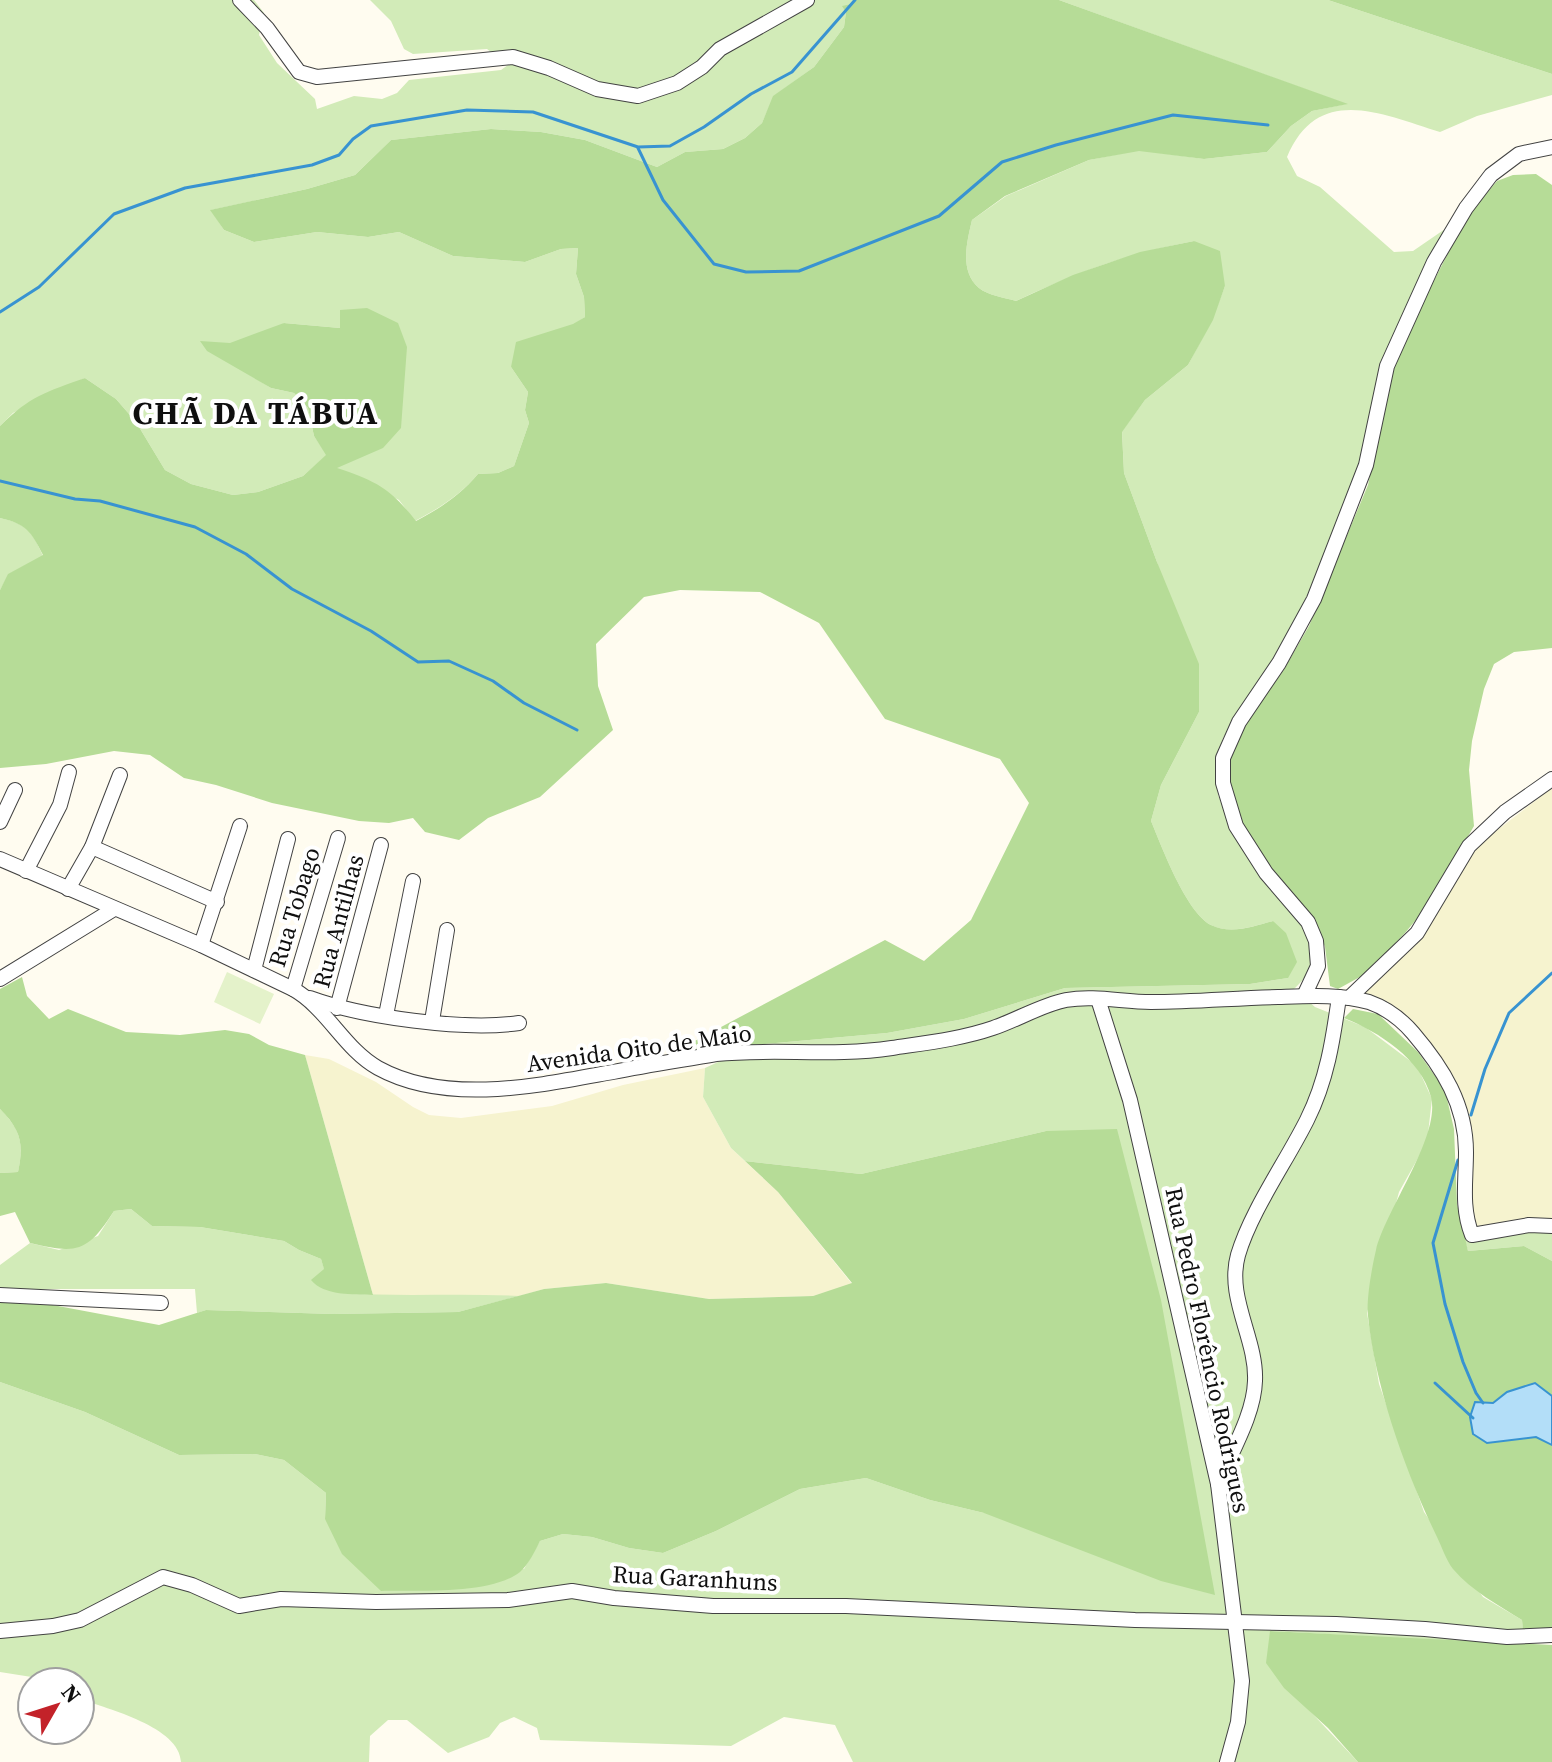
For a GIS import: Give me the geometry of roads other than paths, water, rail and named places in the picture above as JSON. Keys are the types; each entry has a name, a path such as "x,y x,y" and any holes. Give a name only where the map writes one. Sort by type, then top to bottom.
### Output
{"street":[{"path":"240,0 267,28 299,72 317,77 513,57 549,68 597,89 638,96 677,83 702,67 720,49 807,0"},
{"path":"1304,996 1318,966 1316,941 1308,922 1266,873 1236,826 1223,783 1223,758 1239,722 1279,663 1314,599 1366,465 1387,366 1434,262 1466,208 1491,175 1519,154 1552,147"},
{"path":"26,871 60,805 69,772"},
{"path":"68,889 92,847 120,775"},
{"path":"1218,1484 1245,1420 1255,1380 1253,1355 1236,1282 1238,1254 1307,1121 1326,1074 1344,998 1417,933 1469,846 1505,812 1552,779"},
{"path":"0,822 15,790"},
{"path":"201,945 240,826"},
{"name":"Rua Tobago","path":"300,992 338,838"},
{"path":"254,970 288,839"},
{"name":"Rua Antilhas","path":"337,1008 381,845"},
{"path":"92,847 217,902"},
{"name":"Avenida Oito de Maio","path":"0,859 201,945 300,992 347,1042 376,1067 423,1083 492,1089 558,1082 730,1052 854,1053 991,1029 1067,1000 1151,1002 1304,996 1344,998 1378,1006 1399,1019 1412,1032 1448,1081 1463,1123 1466,1151 1464,1201 1472,1235 1529,1225 1552,1226"},
{"path":"386,1015 413,881"},
{"path":"0,979 114,909"},
{"path":"432,1021 447,930"},
{"path":"300,992 337,1008 386,1015 480,1026 519,1023"},
{"name":"Rua Pedro Florêncio Rodrigues","path":"1098,999 1130,1100 1218,1484 1242,1681 1238,1722 1227,1762"},
{"path":"0,1295 161,1303"},
{"name":"Rua Garanhuns","path":"0,1631 80,1620 163,1577 192,1585 239,1606 281,1599 376,1602 508,1600 572,1591 713,1606 846,1606 1135,1620 1415,1628 1507,1637 1552,1635"}],"water":[{"path":"1535,1383 1552,1396 1552,1445 1536,1437 1487,1443 1473,1434 1470,1417 1475,1402 1493,1403 1507,1392"}],"waterway":[{"path":"0,312 39,287 114,214 185,188 312,165 339,155 353,139 371,126 467,110 533,112 638,147 670,146 751,94 792,72 855,0"},
{"path":"638,148 663,200 714,264 746,272 799,271 939,216 1002,162 1056,145 1173,115 1268,125"},
{"path":"0,481 75,499 100,501 195,527 246,554 292,589 371,631 418,662 449,661 493,681 524,703 577,730"},
{"path":"1471,1115 1485,1069 1509,1013 1552,973"},
{"path":"1458,1160 1433,1243 1445,1304 1463,1362 1483,1403"},
{"path":"1435,1383 1473,1418"}],"district":[{"name":"CHÃ DA TÁBUA","path":"256,413"}]}
